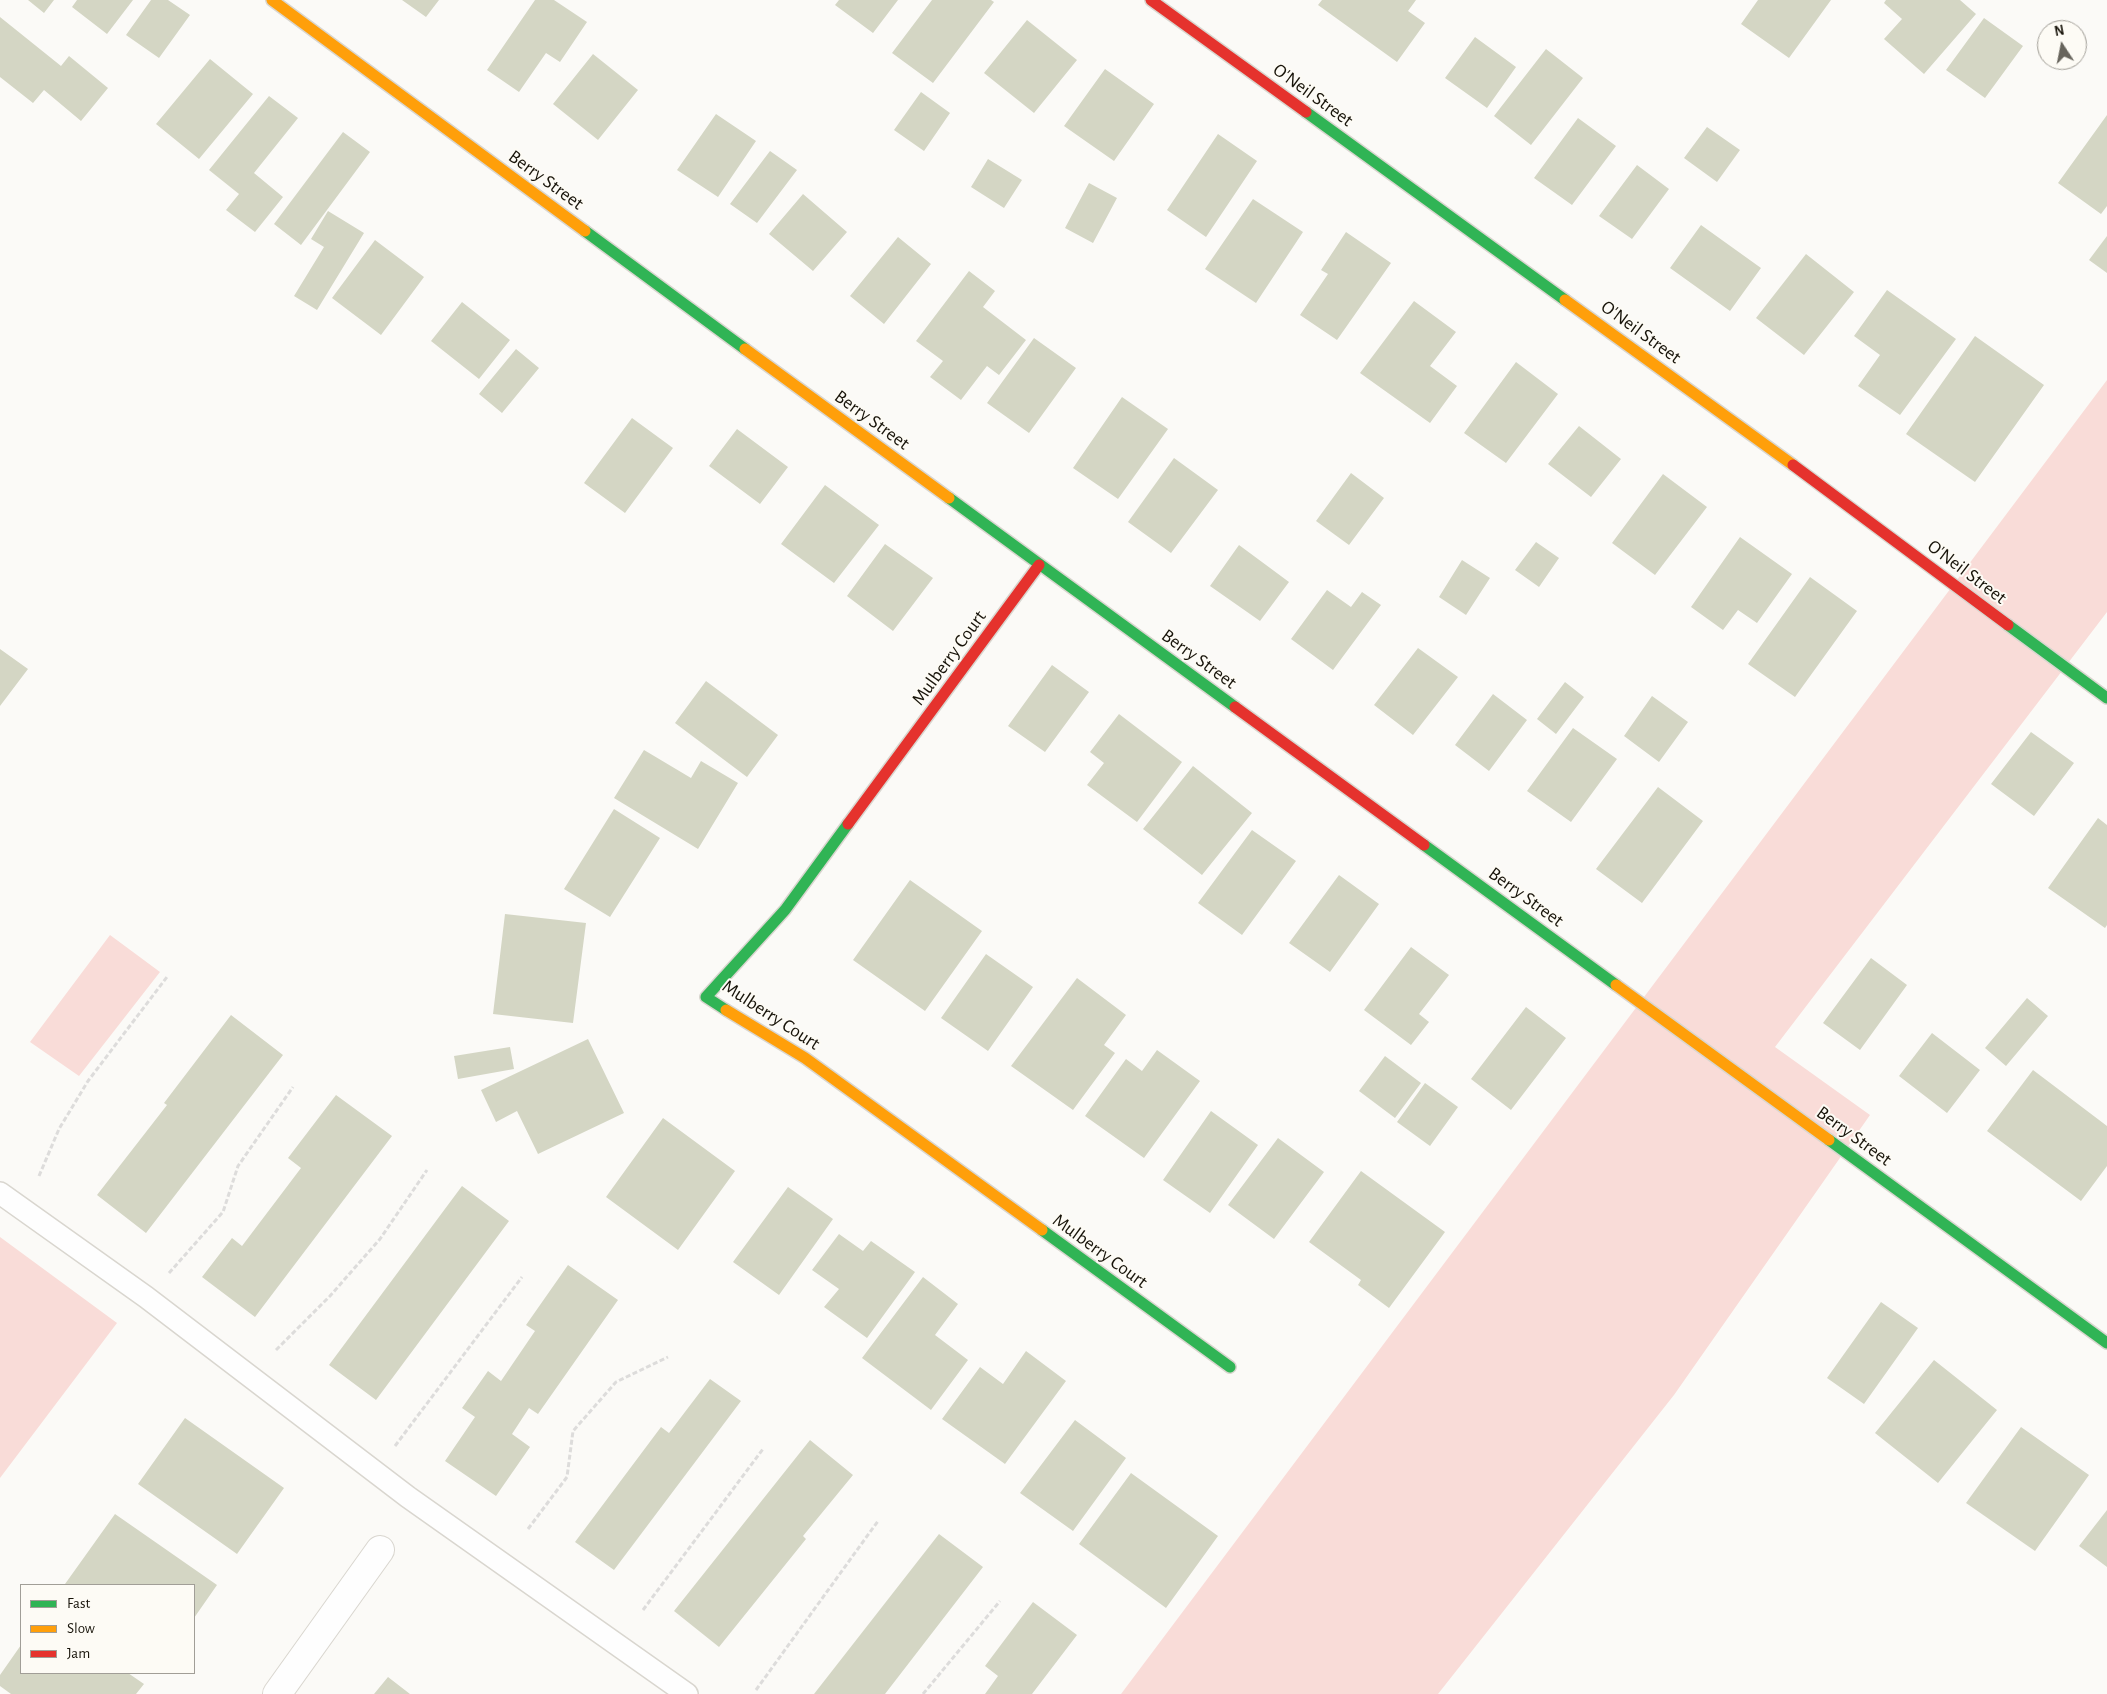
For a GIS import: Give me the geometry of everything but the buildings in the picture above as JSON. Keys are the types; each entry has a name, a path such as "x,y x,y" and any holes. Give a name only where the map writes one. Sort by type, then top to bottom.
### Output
{"street":[{"name":"Berry Street","path":"272,0 1039,565 2107,1343"},
{"name":"O'Neil Street","path":"1151,0 1799,469 2107,698"},
{"name":"Mulberry Court","path":"1039,565 785,910 706,997 805,1058 1230,1367"},
{"path":"277,1694 380,1550"}],"lane":[{"path":"0,1193 146,1297 374,1472 687,1694"}],"path":[{"path":"39,1176 59,1129 88,1081 167,977"},
{"path":"146,1297 223,1212 238,1166 293,1087"},
{"path":"276,1350 330,1296 380,1239 427,1170"},
{"path":"374,1472 522,1277"},
{"path":"528,1529 567,1477 573,1431 616,1382 668,1357"},
{"path":"643,1610 763,1449"},
{"path":"756,1690 878,1521"},
{"path":"924,1694 1000,1601"}],"shaded area":[{"path":"2107,380 2107,612 1775,1047 1870,1115 1674,1395 1438,1694 1121,1694"},
{"path":"110,935 160,972 79,1076 30,1042"},
{"path":"0,1237 117,1323 0,1478"}],"traffic: fast":[{"path":"1306,112 1565,300"},
{"path":"585,231 745,349"},
{"path":"949,498 1235,707"},
{"path":"2008,625 2107,698"},
{"path":"726,1010 706,997 785,910 848,824"},
{"path":"1424,845 1616,985"},
{"path":"1829,1140 2107,1343"},
{"path":"1042,1230 1230,1367"}],"traffic: slow":[{"path":"272,0 585,231"},
{"path":"1565,300 1793,465"},
{"path":"745,349 949,498"},
{"path":"1616,985 1829,1140"},
{"path":"726,1010 805,1058 1042,1230"}],"traffic: jam":[{"path":"1151,0 1306,112"},
{"path":"1793,465 2008,625"},
{"path":"848,824 1039,565"},
{"path":"1235,707 1424,845"}]}
